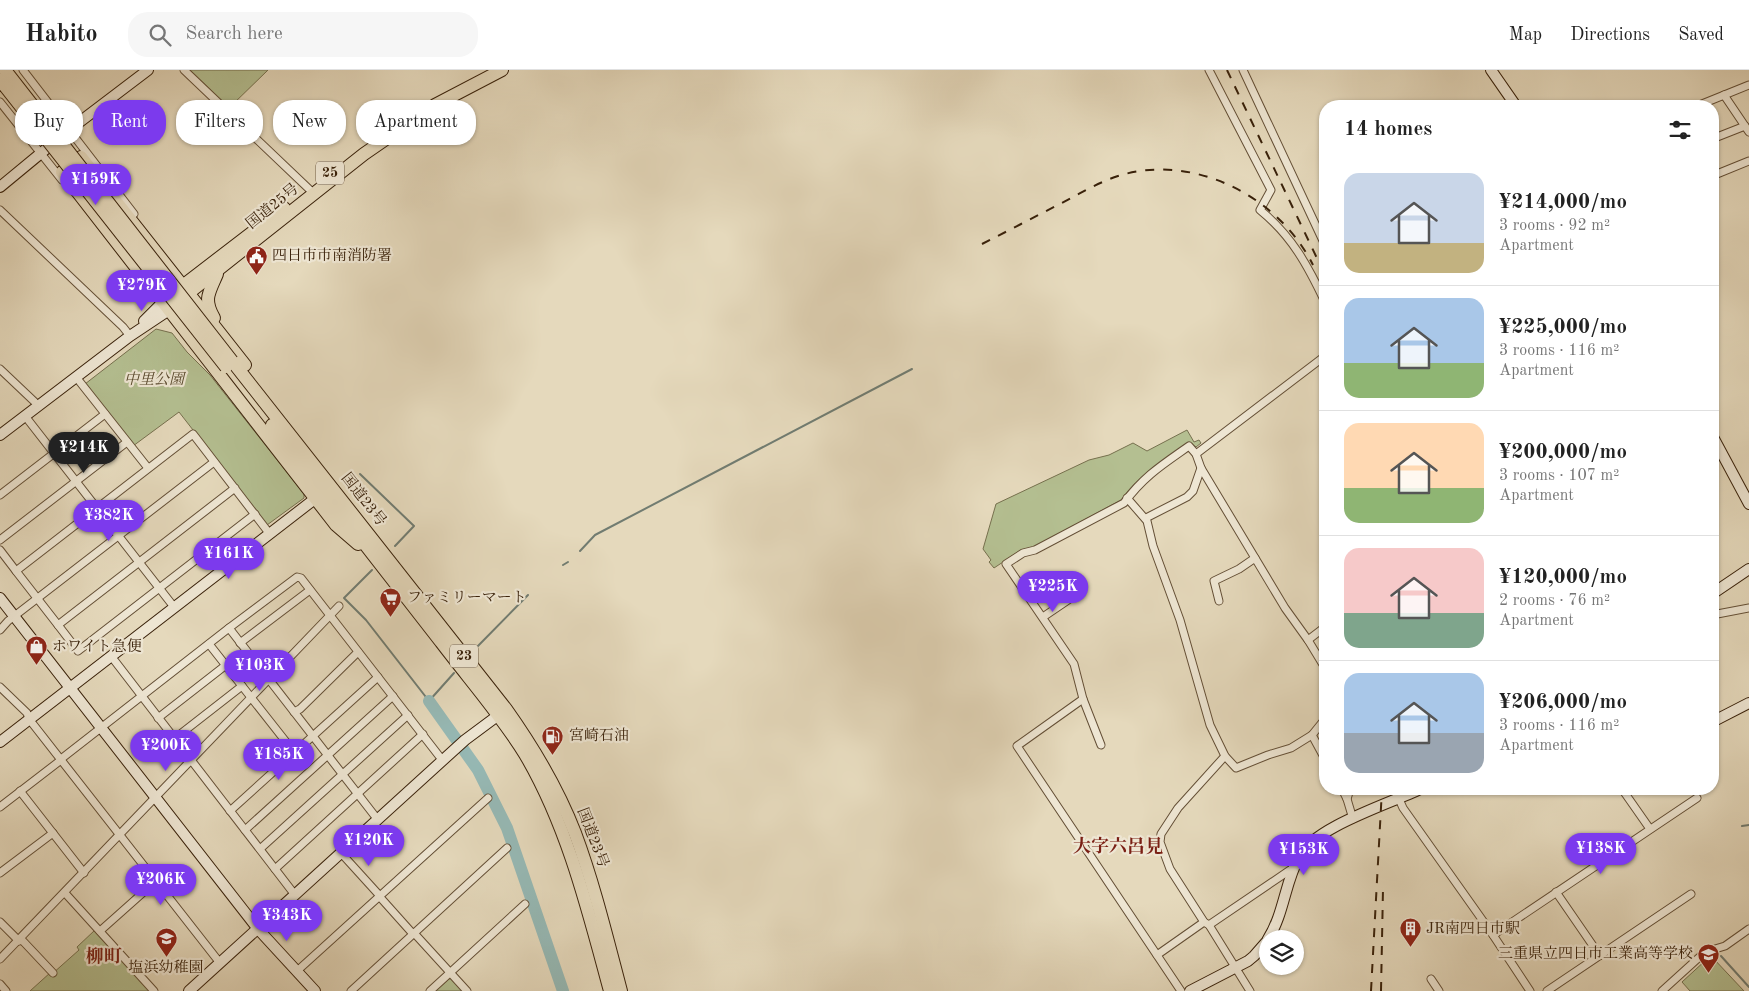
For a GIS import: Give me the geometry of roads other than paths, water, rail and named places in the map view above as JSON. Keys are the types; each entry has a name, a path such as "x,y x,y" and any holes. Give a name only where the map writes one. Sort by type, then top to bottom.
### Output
{"highway":[{"name":"国道23号","path":"5,70 229,364"},
{"path":"13,70 337,482 386,563"},
{"name":"国道25号","path":"166,306 392,124 439,94 484,70"},
{"name":"国道25号","path":"185,290 218,272 364,154 435,105 502,70"},
{"name":"国道23号","path":"0,80 229,364 502,712 534,750 574,832 594,891 621,991"},
{"path":"0,90 336,525 386,563"},
{"path":"218,272 207,299 208,308 218,330"},
{"name":"国道23号","path":"502,712 525,754 565,838 584,893 610,991"}],"street":[{"path":"22,70 46,100"},
{"path":"83,119 148,70"},
{"path":"184,70 309,189"},
{"path":"1209,70 1271,190 1260,210 1278,226 1305,261 1319,290"},
{"path":"1243,70 1319,232"},
{"path":"1492,70 1512,100"},
{"path":"1712,100 1749,85"},
{"path":"1719,137 1747,129 1724,95"},
{"path":"0,102 128,265 141,272"},
{"path":"0,187 52,145"},
{"path":"81,145 156,242 161,260"},
{"path":"1719,173 1749,161"},
{"path":"0,210 123,327 130,336"},
{"path":"0,435 130,336 166,306"},
{"path":"1196,454 1319,361"},
{"path":"0,369 39,406"},
{"path":"76,377 148,468"},
{"path":"0,496 105,414"},
{"path":"25,416 174,607"},
{"path":"16,571 193,434 269,533"},
{"path":"0,540 127,442"},
{"path":"1101,746 1083,699 1074,664 1006,564 1022,553 1035,550 1124,502 1130,492 1147,476 1189,446 1196,454 1201,468 1284,608 1319,658"},
{"path":"1719,448 1749,504"},
{"path":"0,630 14,616 214,462"},
{"path":"1146,518 1187,497 1193,491 1201,468"},
{"path":"58,625 234,488"},
{"path":"0,742 316,498"},
{"path":"1127,498 1146,518 1152,546 1180,620 1210,725 1225,756 1236,768 1291,748 1312,735 1319,726"},
{"path":"0,550 78,651 255,514"},
{"path":"1219,600 1214,581 1255,558"},
{"path":"1719,589 1749,569"},
{"path":"0,807 297,577 301,578 443,760"},
{"path":"240,643 310,590"},
{"path":"0,598 258,929 315,991"},
{"path":"1043,617 1072,598"},
{"path":"0,959 252,699 339,606"},
{"path":"1719,614 1749,608"},
{"path":"229,628 378,820"},
{"path":"1308,640 1319,632"},
{"path":"209,644 294,752"},
{"path":"294,712 300,709 358,652"},
{"path":"110,656 295,895"},
{"path":"158,718 226,666"},
{"path":"230,811 378,677"},
{"path":"174,739 242,686"},
{"path":"0,687 27,713 29,719 220,963"},
{"path":"245,830 393,696"},
{"path":"1083,699 1017,746 1182,991"},
{"path":"1719,718 1749,703"},
{"path":"189,991 443,760 502,712"},
{"path":"260,850 408,715"},
{"path":"275,869 422,734"},
{"path":"1312,735 1319,745"},
{"path":"1225,756 1178,808 1161,834 1160,840 1174,876 1250,991"},
{"path":"20,791 84,873"},
{"path":"1345,795 1352,819"},
{"path":"1347,799 1348,795"},
{"path":"1273,930 1280,915 1294,868 1302,851 1312,840 1331,828 1397,795"},
{"path":"1399,795 1403,808 1493,935 1530,991"},
{"path":"1626,795 1650,829"},
{"path":"297,971 488,798"},
{"path":"1493,935 1696,798"},
{"path":"0,873 53,833"},
{"path":"350,991 507,848"},
{"path":"341,853 467,991"},
{"path":"1157,955 1294,868"},
{"path":"100,931 155,882"},
{"path":"1556,892 1598,953 1601,954"},
{"path":"65,893 154,991"},
{"path":"1547,991 1691,894"},
{"path":"430,991 525,904"},
{"path":"0,922 53,973"},
{"path":"1662,991 1705,952 1725,946 1749,929"},
{"path":"1190,991 1235,968 1254,956 1259,950"},
{"path":"1431,979 1439,991"},
{"path":"0,984 6,991"}],"waterway":[{"path":"580,551 595,535 912,369"},
{"path":"360,474 414,526 395,546"},
{"path":"563,565 568,562"},
{"path":"372,570 344,598 366,620 429,701 454,673"},
{"path":"474,650 528,595"},
{"path":"429,701 478,770 507,828 563,991"},
{"path":"1742,826 1749,825"},
{"path":"1721,956 1749,987"}],"railway":[{"path":"1227,70 1319,262"},
{"path":"982,244 1110,179 1143,171 1168,170 1194,173 1218,180 1242,191 1282,223 1299,242 1313,265"},
{"path":"1371,991 1382,795"},
{"path":"1381,991 1383,889"}],"place":[{"name":"四日市市南消防署","path":"256,275"},
{"name":"ファミリーマート","path":"391,617"},
{"name":"ホワイト急便","path":"36,666"},
{"name":"宮崎石油","path":"553,755"},
{"name":"JR南四日市駅","path":"1410,948"},
{"name":"塩浜幼稚園","path":"166,958"},
{"name":"三重県立四日市工業高等学校","path":"1709,973"}],"district":[{"name":"大字六呂見","path":"1118,847"},
{"name":"柳町","path":"104,957"}],"park label":[{"name":"中里公園","path":"154,380"}]}
